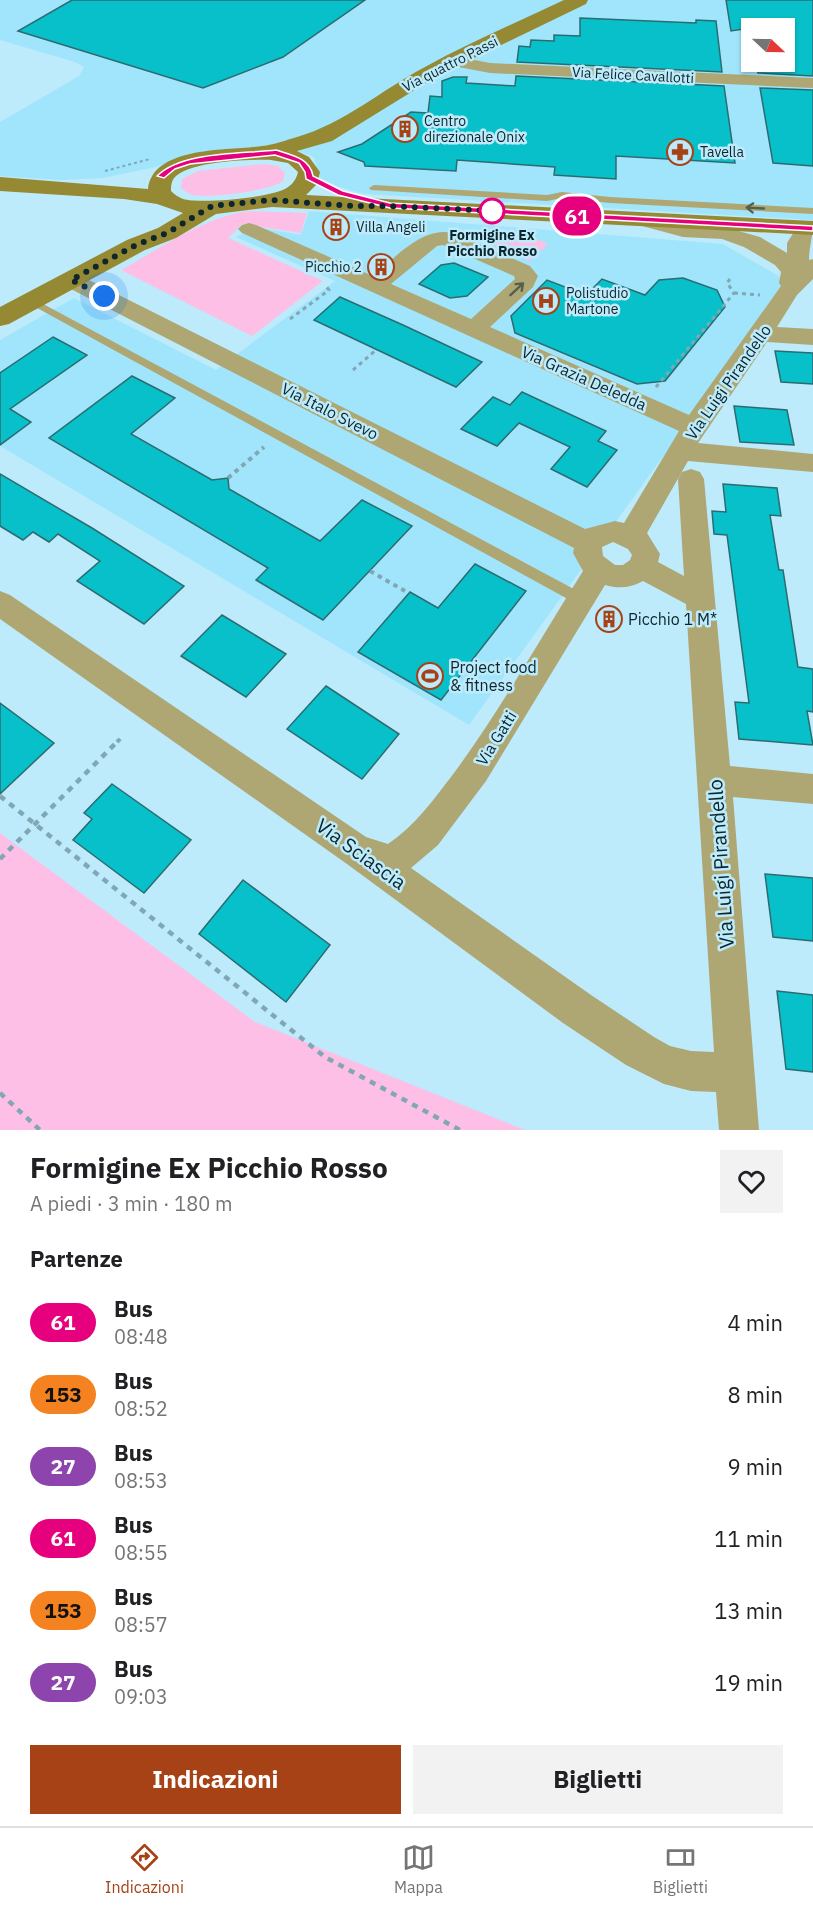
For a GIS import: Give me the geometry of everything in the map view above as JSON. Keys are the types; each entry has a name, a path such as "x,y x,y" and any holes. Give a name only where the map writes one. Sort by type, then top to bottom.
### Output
{"main road":[{"name":"Via quattro Passi","path":"265,153 324,136 432,71 579,0"},
{"name":"Via quattro Passi","path":"308,172 306,158 324,136"},
{"path":"65,188 125,182 198,160 265,153 295,158 308,172 340,193 390,206"},
{"path":"167,200 159,192 158,181 172,167"},
{"path":"271,200 297,192 308,172"},
{"path":"0,184 124,192 167,200 189,207 271,200 353,206 546,206 638,219 811,227"},
{"path":"136,245 160,226 167,200"},
{"path":"0,318 136,245 167,233 212,206"}],"street":[{"name":"Via Felice Cavallotti","path":"453,61 490,68 813,83"},
{"path":"638,219 682,231 723,233 752,242 783,260 798,276"},
{"name":"Via Luigi Pirandello","path":"739,1130 715,780 686,465 694,427 761,334 798,276 798,243 811,227"},
{"name":"Via Grazia Deledda","path":"249,229 694,427"},
{"path":"375,285 430,242 439,238 445,238 522,271 527,276 525,282 474,329"},
{"name":"Via Italo Svevo","path":"71,280 593,557"},
{"path":"761,334 813,337"},
{"path":"686,465 813,463"},
{"name":"Via Luigi Pirandello","path":"631,536 686,465"},
{"path":"606,531 631,536 638,541 646,554 642,567 637,572 623,577 614,577 593,557 592,538 606,531"},
{"name":"Via Gatti","path":"359,852 390,861 405,855 431,829 485,759 580,599 593,557"},
{"path":"642,567 700,598"},
{"name":"Via Sciascia","path":"0,603 359,852 577,1009 640,1051 664,1064 691,1071 734,1073"},
{"path":"715,780 813,789"}],"lane":[{"path":"374,188 546,206 561,195 811,227"},
{"path":"32,301 580,599"}],"path":[{"path":"290,319 329,290 326,285 340,270"},
{"path":"730,279 727,283 734,294"},
{"path":"734,294 763,295"},
{"path":"647,387 658,387 734,294"},
{"path":"353,370 376,350"},
{"path":"370,571 405,591"},
{"path":"0,859 121,738"},
{"path":"0,796 325,1057 460,1130"},
{"path":"0,1093 39,1130"}],"shaded area":[{"path":"0,0 813,0 813,220 364,194 339,187 319,177 314,157 278,144 188,155 156,167 103,178 62,180 0,176 0,122 79,76 84,67 75,62 0,40"},
{"path":"264,164 278,166 285,173 283,181 253,191 201,196 186,192 181,187 182,179 198,171"},
{"path":"248,211 307,213 301,233 242,224 228,238 323,281 252,336 121,270 198,227"},
{"path":"309,211 723,244 789,282 469,725 0,446 0,340 74,298 216,370 335,281 236,237 255,227 301,235"},
{"path":"472,233 528,235 548,244 530,261 469,235"},
{"path":"0,833 255,1022 525,1130 0,1130"}],"building":[{"path":"72,0 365,0 283,57 203,88 18,31"},
{"path":"726,0 813,0 813,76 758,73 795,72 795,18 741,18 741,29 731,31"},
{"path":"580,18 696,23 696,20 716,21 722,72 517,62 519,46 530,47 531,40 554,41 554,35 580,36"},
{"path":"516,76 724,86 735,163 616,156 616,179 554,175 555,167 457,160 456,171 365,166 364,162 338,152 362,144 411,112 428,113 430,96 442,97 442,81 453,77 467,77 466,83 515,86"},
{"path":"760,88 813,90 813,166 773,163"},
{"path":"454,263 488,277 467,296 450,298 419,284 441,265"},
{"path":"683,278 717,290 725,307 665,381 637,384 515,333 511,316 547,280 586,295 602,279 645,295 659,280"},
{"path":"340,297 482,362 456,387 314,320"},
{"path":"53,337 87,355 10,409 31,422 0,445 0,373"},
{"path":"775,351 813,353 813,384 781,382"},
{"path":"132,376 175,398 131,434 212,480 228,478 229,489 320,541 362,500 412,526 323,620 256,580 268,568 49,438"},
{"path":"522,392 606,431 598,441 617,450 587,487 551,469 570,447 519,423 497,446 461,429 493,397 510,405"},
{"path":"734,406 787,410 794,445 740,442"},
{"path":"0,474 184,586 144,624 77,581 100,561 58,534 49,542 33,532 23,540 0,526"},
{"path":"723,484 777,488 781,516 770,515 779,570 783,570 798,667 813,669 813,712 807,711 813,745 739,739 735,702 749,703 727,535 714,534 712,511 726,512"},
{"path":"475,564 526,591 441,700 358,652 410,592 438,608"},
{"path":"222,615 286,654 246,697 181,656"},
{"path":"326,686 399,734 362,779 287,729"},
{"path":"0,703 54,743 0,794"},
{"path":"112,784 191,840 144,893 73,840 92,819 84,813"},
{"path":"765,874 813,878 813,941 773,937"},
{"path":"243,880 330,945 286,1002 199,934"},
{"path":"777,991 813,995 813,1072 786,1069"}],"bus line":[{"name":"61","path":"162,176 172,167 189,161 276,153 302,162 309,172 309,177 340,193 390,206 813,228"}],"place":[{"name":"Centro direzionale Onix","path":"405,129"},
{"name":"Tavella","path":"680,152"},
{"name":"Formigine Ex Picchio Rosso","path":"492,211"},
{"name":"Villa Angeli","path":"336,227"},
{"name":"Picchio 2","path":"381,267"},
{"name":"Polistudio Martone","path":"546,301"},
{"name":"Picchio 1 M*","path":"609,619"},
{"name":"Project food & fitness","path":"430,676"}],"route":[{"path":"104,296 71,280 136,245 167,233 212,206 271,200 353,206 494,211 492,211"}]}
